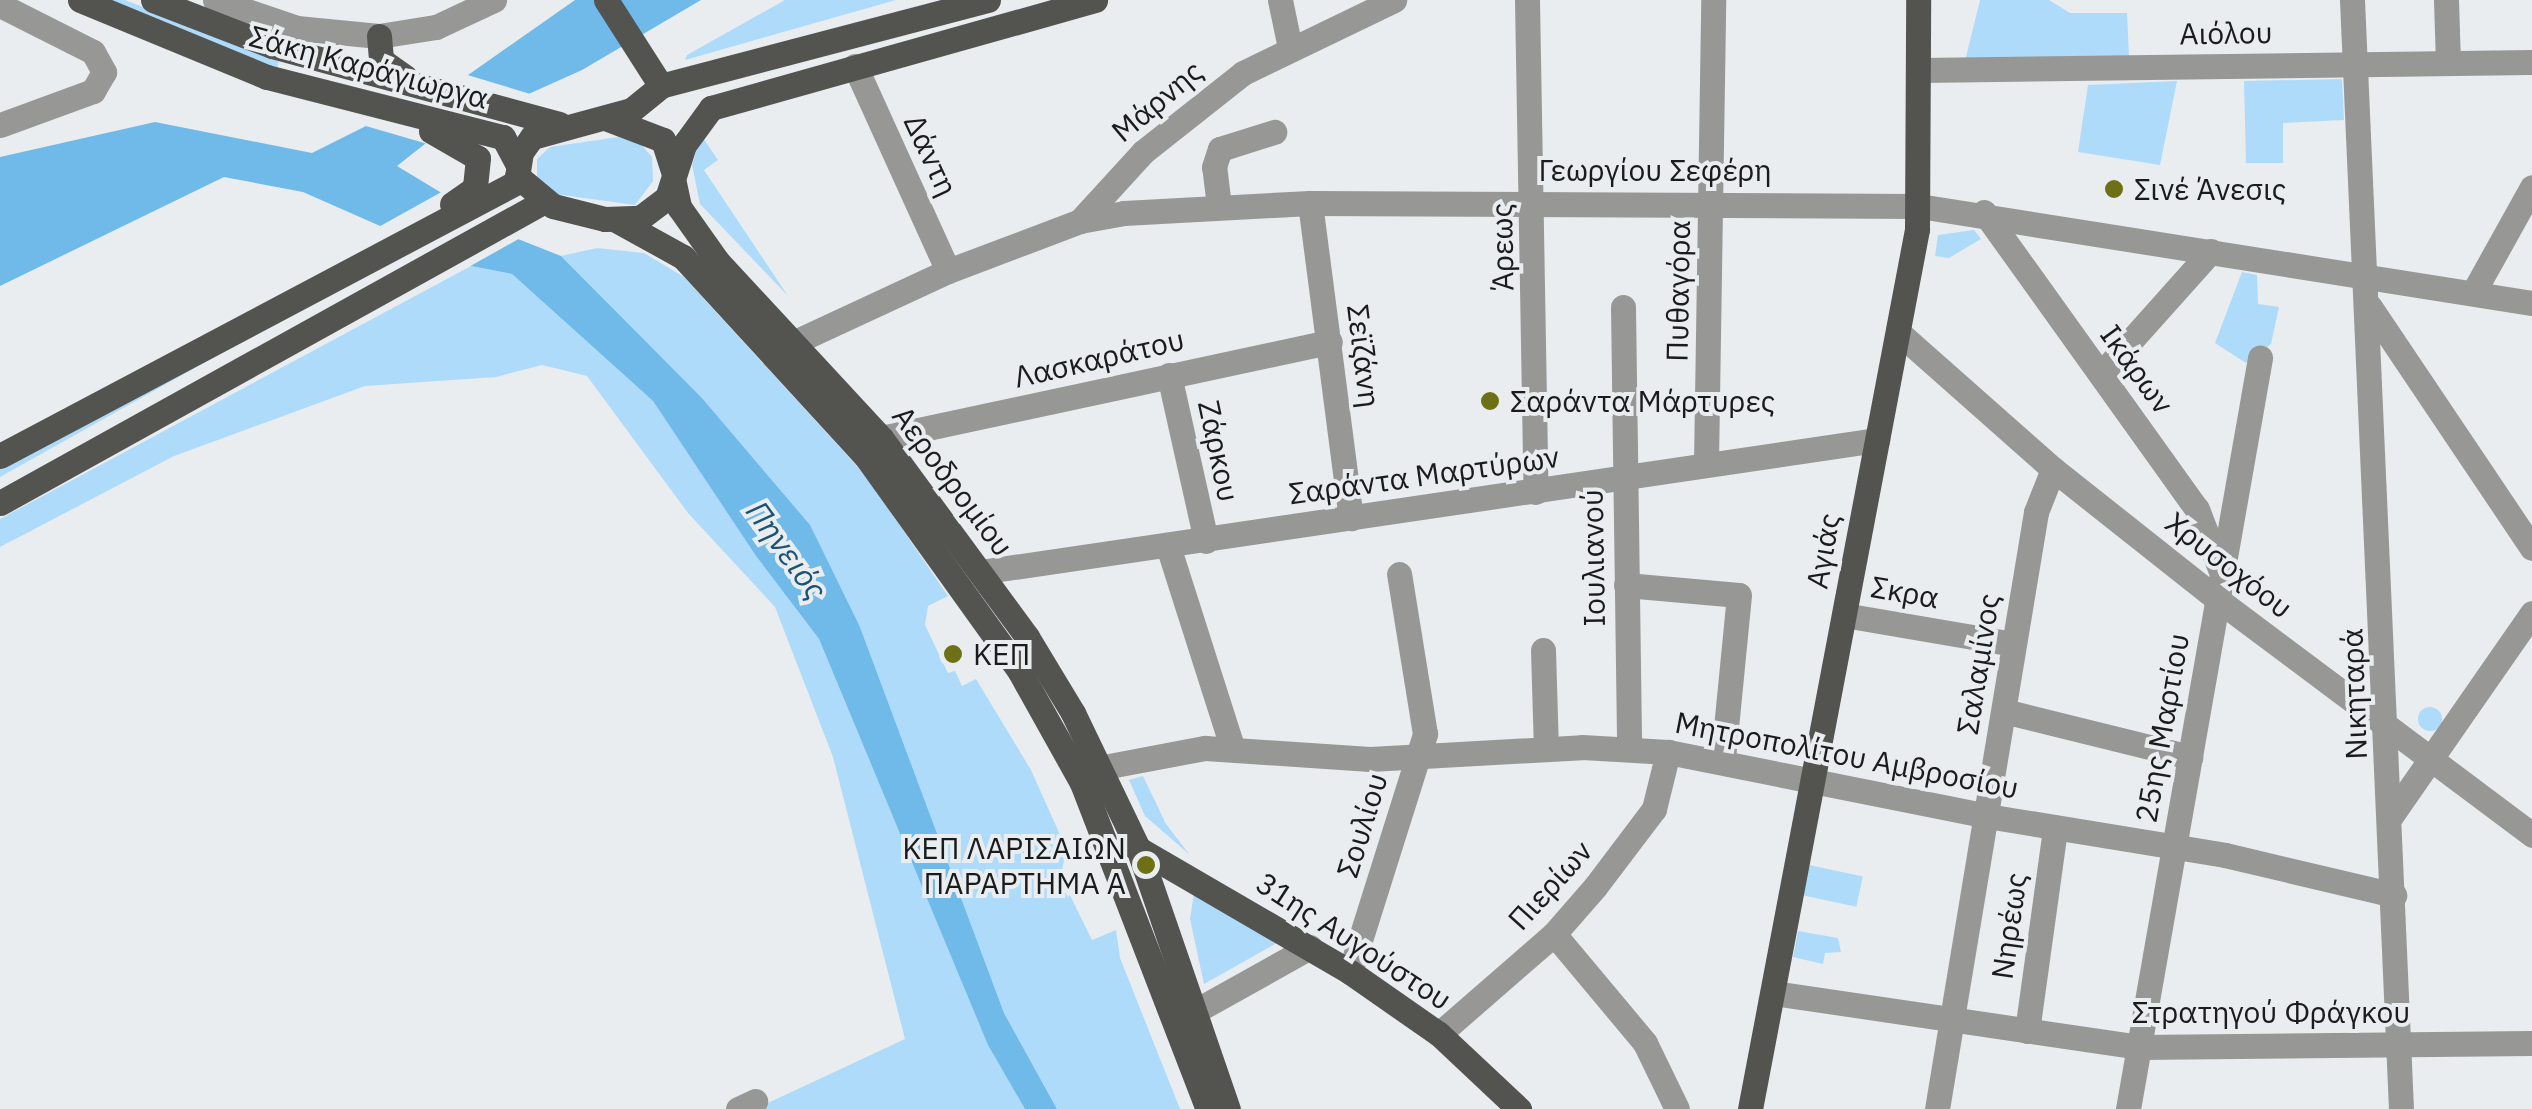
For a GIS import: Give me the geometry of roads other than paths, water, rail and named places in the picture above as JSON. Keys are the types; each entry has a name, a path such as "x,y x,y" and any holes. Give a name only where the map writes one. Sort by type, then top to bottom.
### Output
{"main road":[{"name":"Σάκη Καράγιωργα","path":"80,0 206,56 346,99 503,137 518,172"},
{"name":"Σάκη Καράγιωργα","path":"153,0 272,46 549,121"},
{"path":"606,0 661,86 688,96 694,126"},
{"path":"0,456 198,348 426,232 518,172 528,140 549,121 598,118 638,107 661,86 988,0"},
{"path":"518,172 543,202 616,220 650,213 674,179 694,126 707,111 737,98 1094,0"},
{"name":"Αγιάς","path":"1750,1109 1919,206 1918,0"},
{"path":"379,36 380,57 394,76"},
{"path":"392,110 474,153 480,174 477,197"},
{"path":"598,118 630,123 663,140 674,179"},
{"name":"Αεροδρομίου","path":"674,179 679,207 705,245 881,438 980,572 1104,767 1138,848 1228,1109"},
{"path":"0,502 543,202"},
{"name":"Αεροδρομίου","path":"616,220 683,257 867,458 1020,672 1064,744 1208,1109"},
{"path":"1100,830 1138,848"},
{"name":"31ης Αυγούστου","path":"1138,848 1350,972 1439,1034 1518,1109"}],"street":[{"name":"Σάκη Καράγιωργα","path":"215,0 297,28 379,36 436,28 494,0"},
{"path":"1280,0 1290,48"},
{"name":"Μάρνης","path":"1080,222 1173,126 1290,48 1394,0"},
{"name":"Άρεως","path":"1527,0 1534,203 1536,492"},
{"name":"Πυθαγόρα","path":"1706,463 1713,0"},
{"name":"Νικηταρά","path":"2352,0 2388,726 2401,1109"},
{"path":"2446,0 2448,63"},
{"path":"0,5 93,52 104,72 93,90 0,125"},
{"name":"Αιόλου","path":"1921,70 2532,62"},
{"name":"Δάντη","path":"854,66 948,271"},
{"path":"1220,206 1214,167 1220,148 1274,132"},
{"path":"2473,293 2486,259 2532,188"},
{"name":"Γεωργίου Σεφέρη","path":"797,342 948,271 1080,222 1220,206 1310,203 1712,201 1919,206 1984,212 2532,303"},
{"name":"Σεϊζάνη","path":"1310,203 1351,518"},
{"name":"Ικάρων","path":"1984,212 2196,509 2222,574"},
{"path":"2100,374 2211,251"},
{"path":"2368,304 2532,548"},
{"name":"Ιουλιανού","path":"1622,307 1629,749"},
{"name":"Χρυσοχόου","path":"1898,332 2053,469 2217,600 2532,835"},
{"name":"Λασκαράτου","path":"881,438 1330,342"},
{"name":"25ης Μαρτίου","path":"2128,1109 2260,358"},
{"name":"Ζάρκου","path":"1169,374 1206,541"},
{"name":"Σαράντα Μαρτύρων","path":"980,572 1877,440"},
{"name":"Σαλαμίνος","path":"1937,1109 2036,512 2053,469"},
{"path":"1168,546 1232,747"},
{"name":"Σουλίου","path":"1350,972 1425,734 1399,574"},
{"path":"1626,585 1739,595 1723,759"},
{"path":"2391,816 2532,613"},
{"name":"Σκρα","path":"1844,615 2014,644"},
{"path":"1543,650 1546,749"},
{"path":"2004,712 2190,758"},
{"name":"Μητροπολίτου Αμβροσίου","path":"1104,767 1171,751 1232,747 1360,758 1546,749 1668,752 1723,759 1987,816 2174,848 2394,895"},
{"name":"Πιερίων","path":"1439,1034 1554,934 1650,816 1668,752"},
{"name":"Νηρέως","path":"2027,1032 2055,828"},
{"path":"1554,934 1645,1044 1677,1109"},
{"path":"1192,1013 1310,947"},
{"name":"Στρατηγού Φράγκου","path":"1774,993 2139,1047 2532,1043"}],"water":[{"name":"Πηνειός","path":"575,0 701,0 582,70 435,136 397,166 518,239 561,256 701,397 810,525 860,627 1004,1013 1057,1109 1025,1109 988,1045 819,639 756,556 653,401 512,274 471,266 303,192 224,177 0,286 0,157 155,122 312,153 468,75"}],"place":[{"name":"Σινέ Άνεσις","path":"2114,189"},
{"name":"Σαράντα Μάρτυρες","path":"1490,401"},
{"name":"ΚΕΠ","path":"953,654"},
{"name":"ΚΕΠ ΛΑΡΙΣΑΙΩΝ ΠΑΡΑΡΤΗΜΑ A","path":"1146,865"}]}
